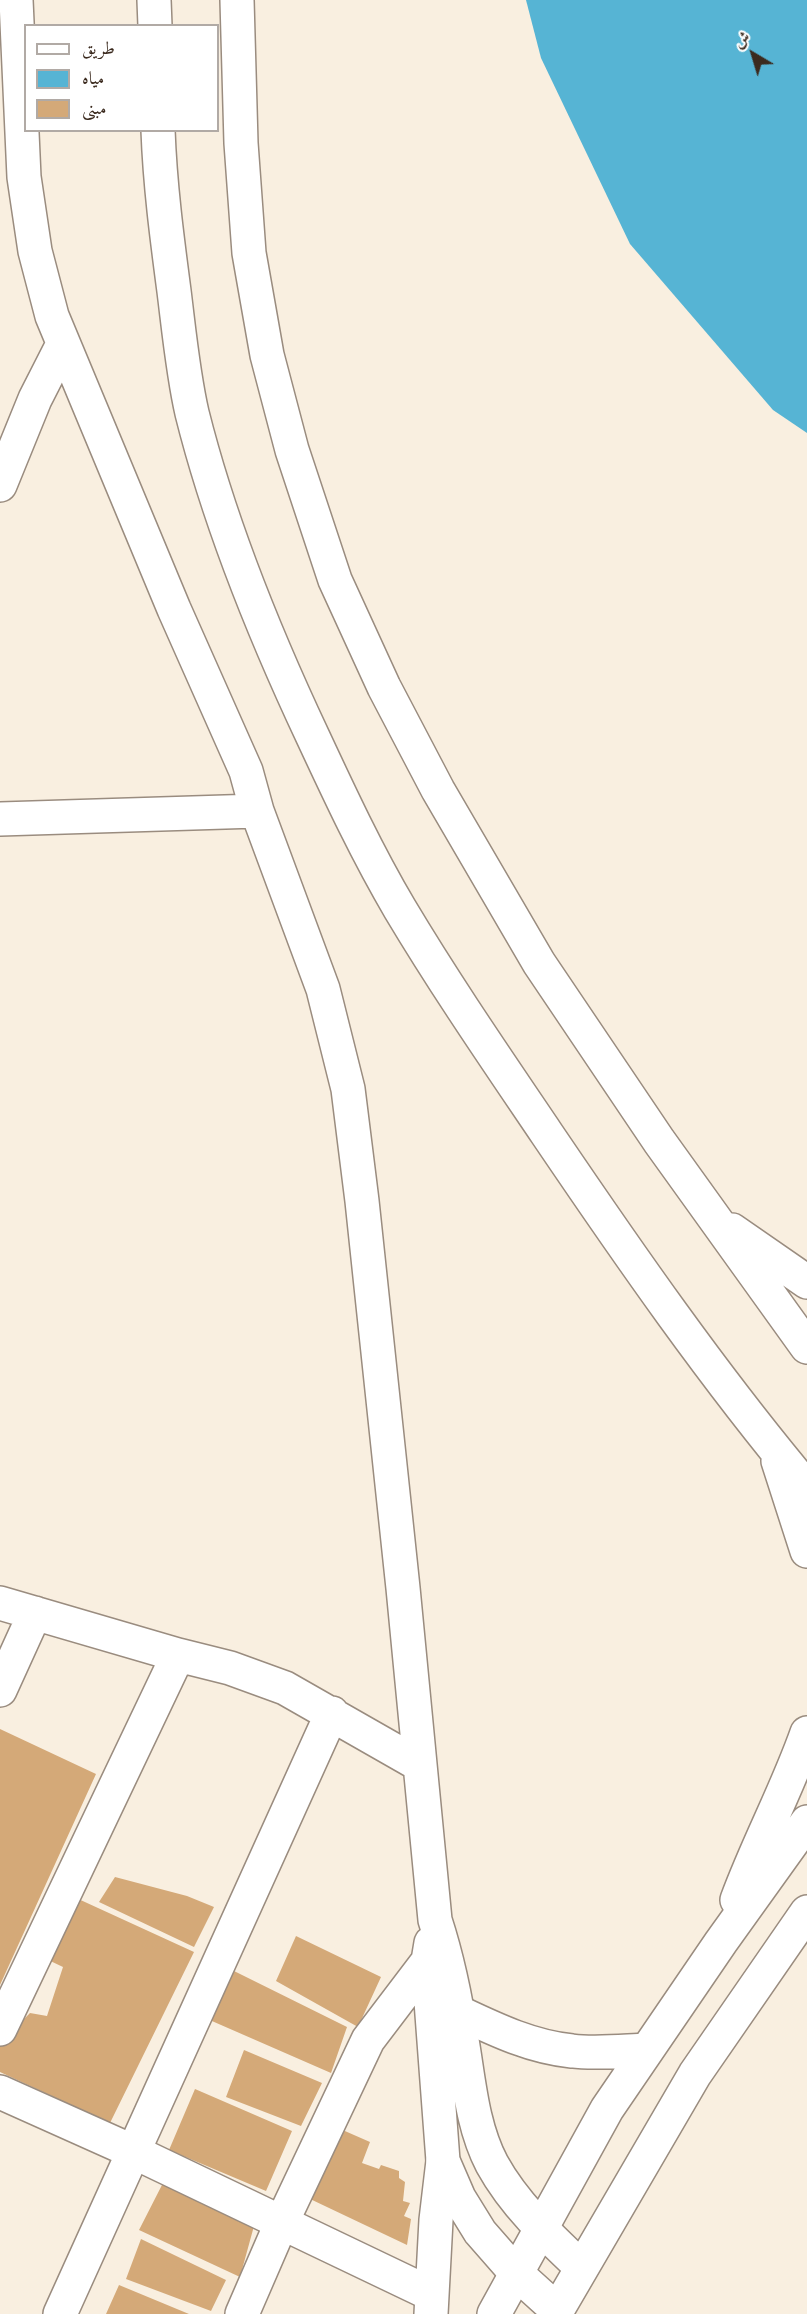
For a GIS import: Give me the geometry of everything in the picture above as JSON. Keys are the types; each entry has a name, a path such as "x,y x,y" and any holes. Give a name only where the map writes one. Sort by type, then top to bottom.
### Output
{"street":[{"path":"16,0 12,175 35,251 51,316 174,609 246,771 257,811 323,989 348,1089 362,1201 435,1920 448,1961 481,2137 506,2187 540,2229 581,2267"},
{"path":"154,0 155,24"},
{"path":"237,0 249,253 267,355 292,450 335,580 384,687 438,789 539,963 605,1064 807,1347"},
{"path":"158,132 160,178 192,411 246,583 292,693 358,834 401,910 464,1010 596,1206 774,1448 807,1488"},
{"path":"0,485 35,399 63,344"},
{"path":"0,819 257,811"},
{"path":"712,1217 807,1282"},
{"path":"774,1448 807,1551"},
{"path":"0,1603 230,1668 285,1688 420,1764"},
{"path":"0,1689 35,1613"},
{"path":"0,2029 178,1655"},
{"path":"60,2314 332,1713"},
{"path":"721,1942 758,1843 797,1761 807,1733"},
{"path":"494,2314 515,2272 607,2109 721,1942 807,1822"},
{"path":"443,2161 459,2198 480,2232 515,2272 556,2312 694,2074 807,1912"},
{"path":"0,2092 134,2152 281,2224 431,2304 443,2161 428,1962 435,1920"},
{"path":"242,2314 281,2224 368,2040 428,1962"},
{"path":"458,2012 505,2034 546,2046 572,2051 646,2050"}],"water":[{"path":"526,0 807,0 807,433 773,410 630,244 541,58"}],"building":[{"path":"0,1729 96,1774 0,1985"},
{"path":"115,1877 187,1896 214,1907 194,1947 99,1902"},
{"path":"74,1897 194,1952 110,2123 0,2072 0,2012 21,2022 30,2013 47,2016 63,1967 23,1948"},
{"path":"296,1936 381,1977 358,2027 276,1981"},
{"path":"232,1970 347,2027 331,2073 205,2018"},
{"path":"244,2050 322,2083 301,2126 226,2097"},
{"path":"195,2089 292,2131 266,2191 169,2150"},
{"path":"338,2128 370,2142 362,2163 379,2169 381,2165 399,2171 399,2178 405,2182 403,2201 410,2203 404,2216 411,2219 407,2245 308,2198"},
{"path":"163,2183 254,2226 240,2277 139,2230"},
{"path":"141,2239 226,2280 211,2311 126,2279"},
{"path":"119,2285 189,2314 106,2314"}]}
